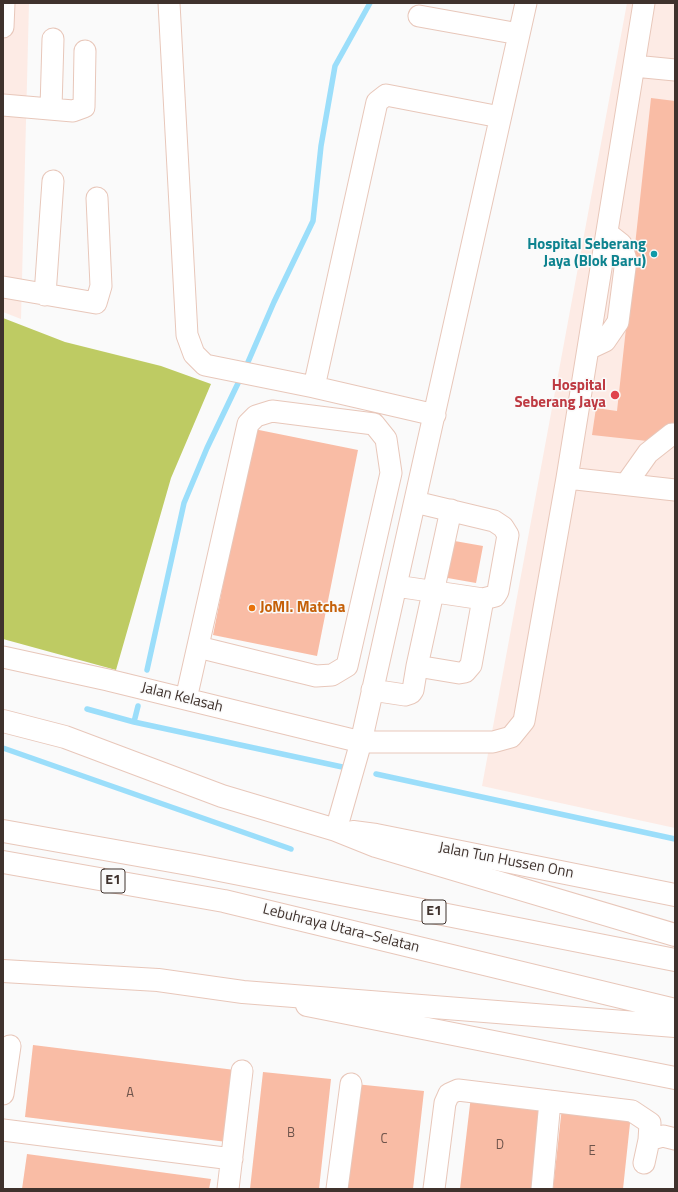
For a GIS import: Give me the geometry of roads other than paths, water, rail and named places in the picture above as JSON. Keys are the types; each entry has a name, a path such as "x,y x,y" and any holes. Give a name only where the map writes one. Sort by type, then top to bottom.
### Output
{"main road":[{"path":"3,721 65,737 222,796 336,830 376,846 675,936"},
{"name":"Jalan Tun Hussen Onn","path":"336,830 376,835 675,895"},
{"name":"Lebuhraya Utara–Selatan","path":"3,831 194,865 675,960"},
{"name":"Lebuhraya Utara–Selatan","path":"3,862 224,901 675,1010"},
{"path":"3,970 158,980 243,992 675,1078"},
{"path":"243,992 675,1026"}],"street":[{"path":"3,27 4,3"},
{"path":"169,3 187,335 194,354 205,364 435,415"},
{"path":"336,830 361,742 526,3"},
{"name":"Jalan Kelasah","path":"3,656 361,742 493,742 511,736 524,721 567,478 644,3"},
{"path":"419,16 519,34"},
{"path":"51,108 53,39"},
{"path":"3,105 73,111 84,107 85,51"},
{"path":"634,66 675,70"},
{"path":"314,387 377,102 386,94 500,117"},
{"path":"45,295 53,181"},
{"path":"3,288 96,303 101,286 97,198"},
{"path":"186,699 248,424 256,416 272,411 374,424 386,439 391,473 347,666 332,675 316,676 198,647"},
{"path":"626,484 648,453 672,434 675,434"},
{"path":"391,473 420,477"},
{"path":"567,478 675,490"},
{"path":"396,586 483,599 495,596 498,590 508,535 503,528 494,521 415,502"},
{"path":"372,690 405,695 411,693 413,690 416,666 451,510"},
{"path":"416,666 459,673 465,672 471,665 483,599"},
{"path":"3,1094 10,1046"},
{"path":"228,1189 242,1071"},
{"path":"337,1189 351,1084"},
{"path":"434,1189 445,1103 449,1094 458,1090 632,1111 650,1123 649,1140 644,1163"},
{"path":"542,1189 550,1101"},
{"path":"3,1130 232,1159"},
{"path":"649,1140 663,1136 675,1139"}],"waterway":[{"path":"245,369 274,302 313,221 321,146 335,66 370,3"},
{"path":"147,670 184,503 207,448 241,377"},
{"path":"134,722 138,706"},
{"path":"87,709 134,722 347,768"},
{"path":"3,748 291,849"},
{"path":"376,774 675,839"}],"place":[{"name":"Hospital Seberang Jaya (Blok Baru)","path":"654,254"},
{"name":"Hospital Seberang Jaya","path":"615,395"},
{"name":"JoMI. Matcha","path":"252,608"}]}
